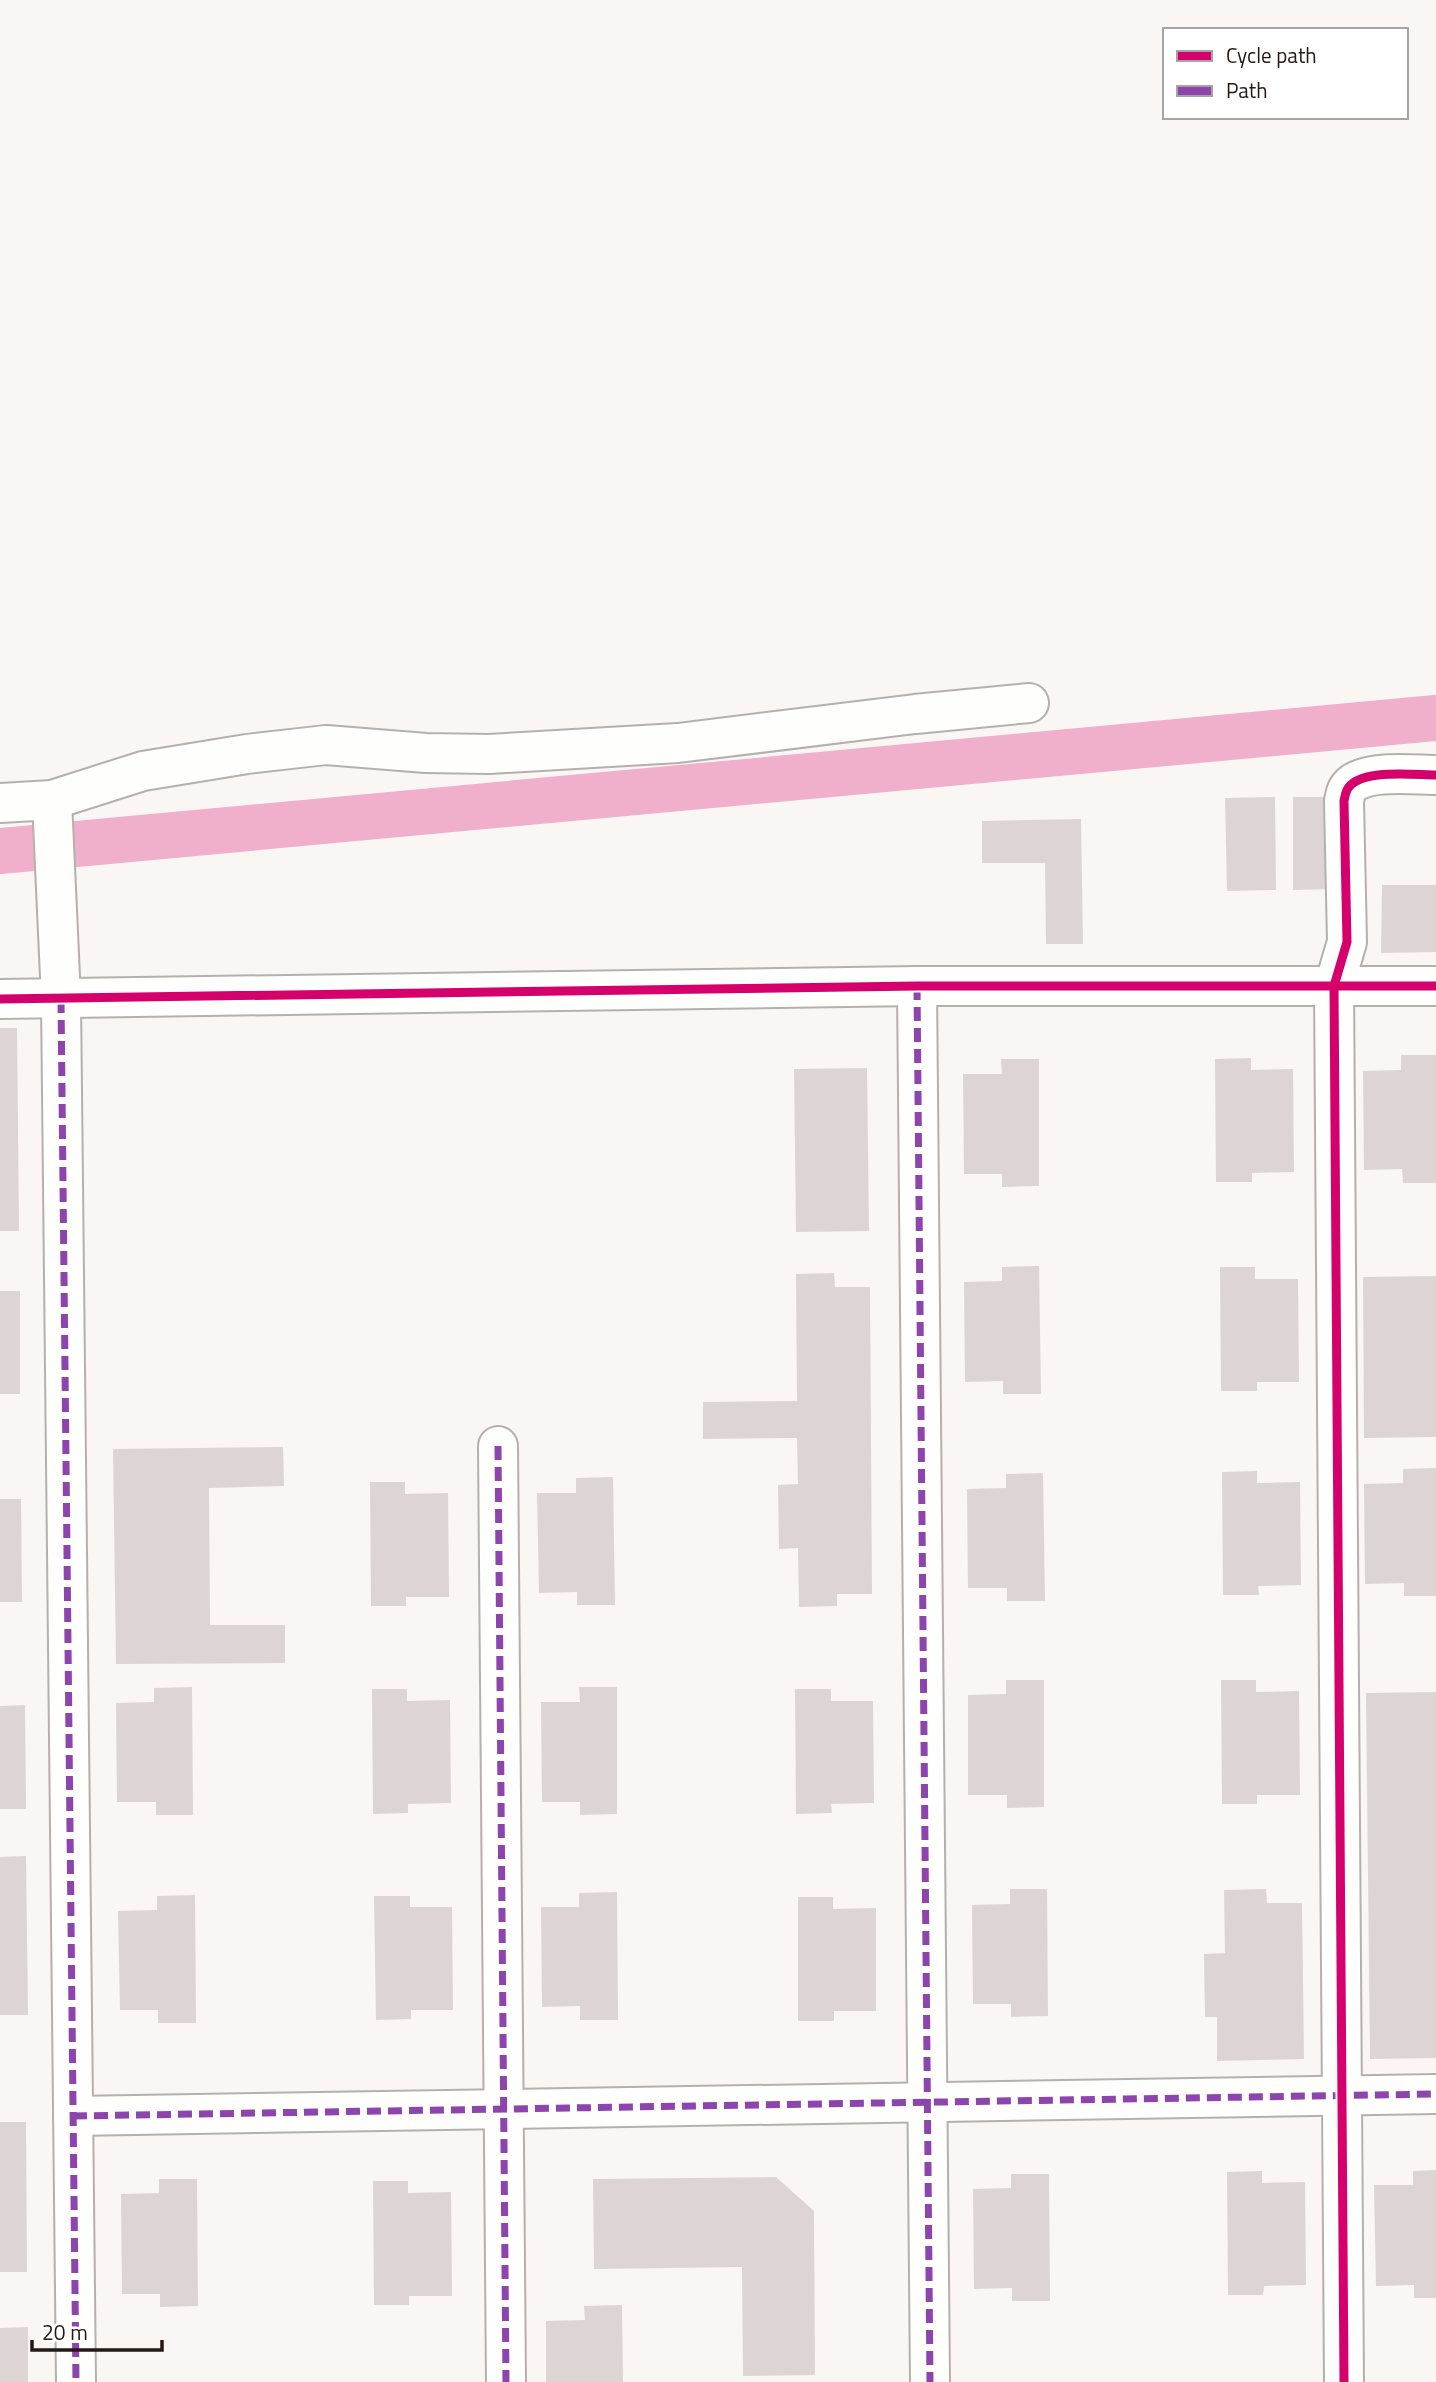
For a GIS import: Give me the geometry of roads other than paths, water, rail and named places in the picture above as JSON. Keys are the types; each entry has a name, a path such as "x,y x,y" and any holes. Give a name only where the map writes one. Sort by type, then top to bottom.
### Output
{"street":[{"path":"0,803 52,800 143,771 247,754 326,745 426,753 489,754 678,743 1029,703"},
{"path":"1344,2382 1334,986 1346,942 1347,790 1357,780 1374,775 1436,775"},
{"path":"52,800 61,999 76,2382"},
{"path":"917,986 930,2382"},
{"path":"0,999 917,986 1436,986"},
{"path":"498,1446 506,2382"},
{"path":"74,2116 1436,2094"}],"waterway":[{"path":"0,851 1436,718"}]}
